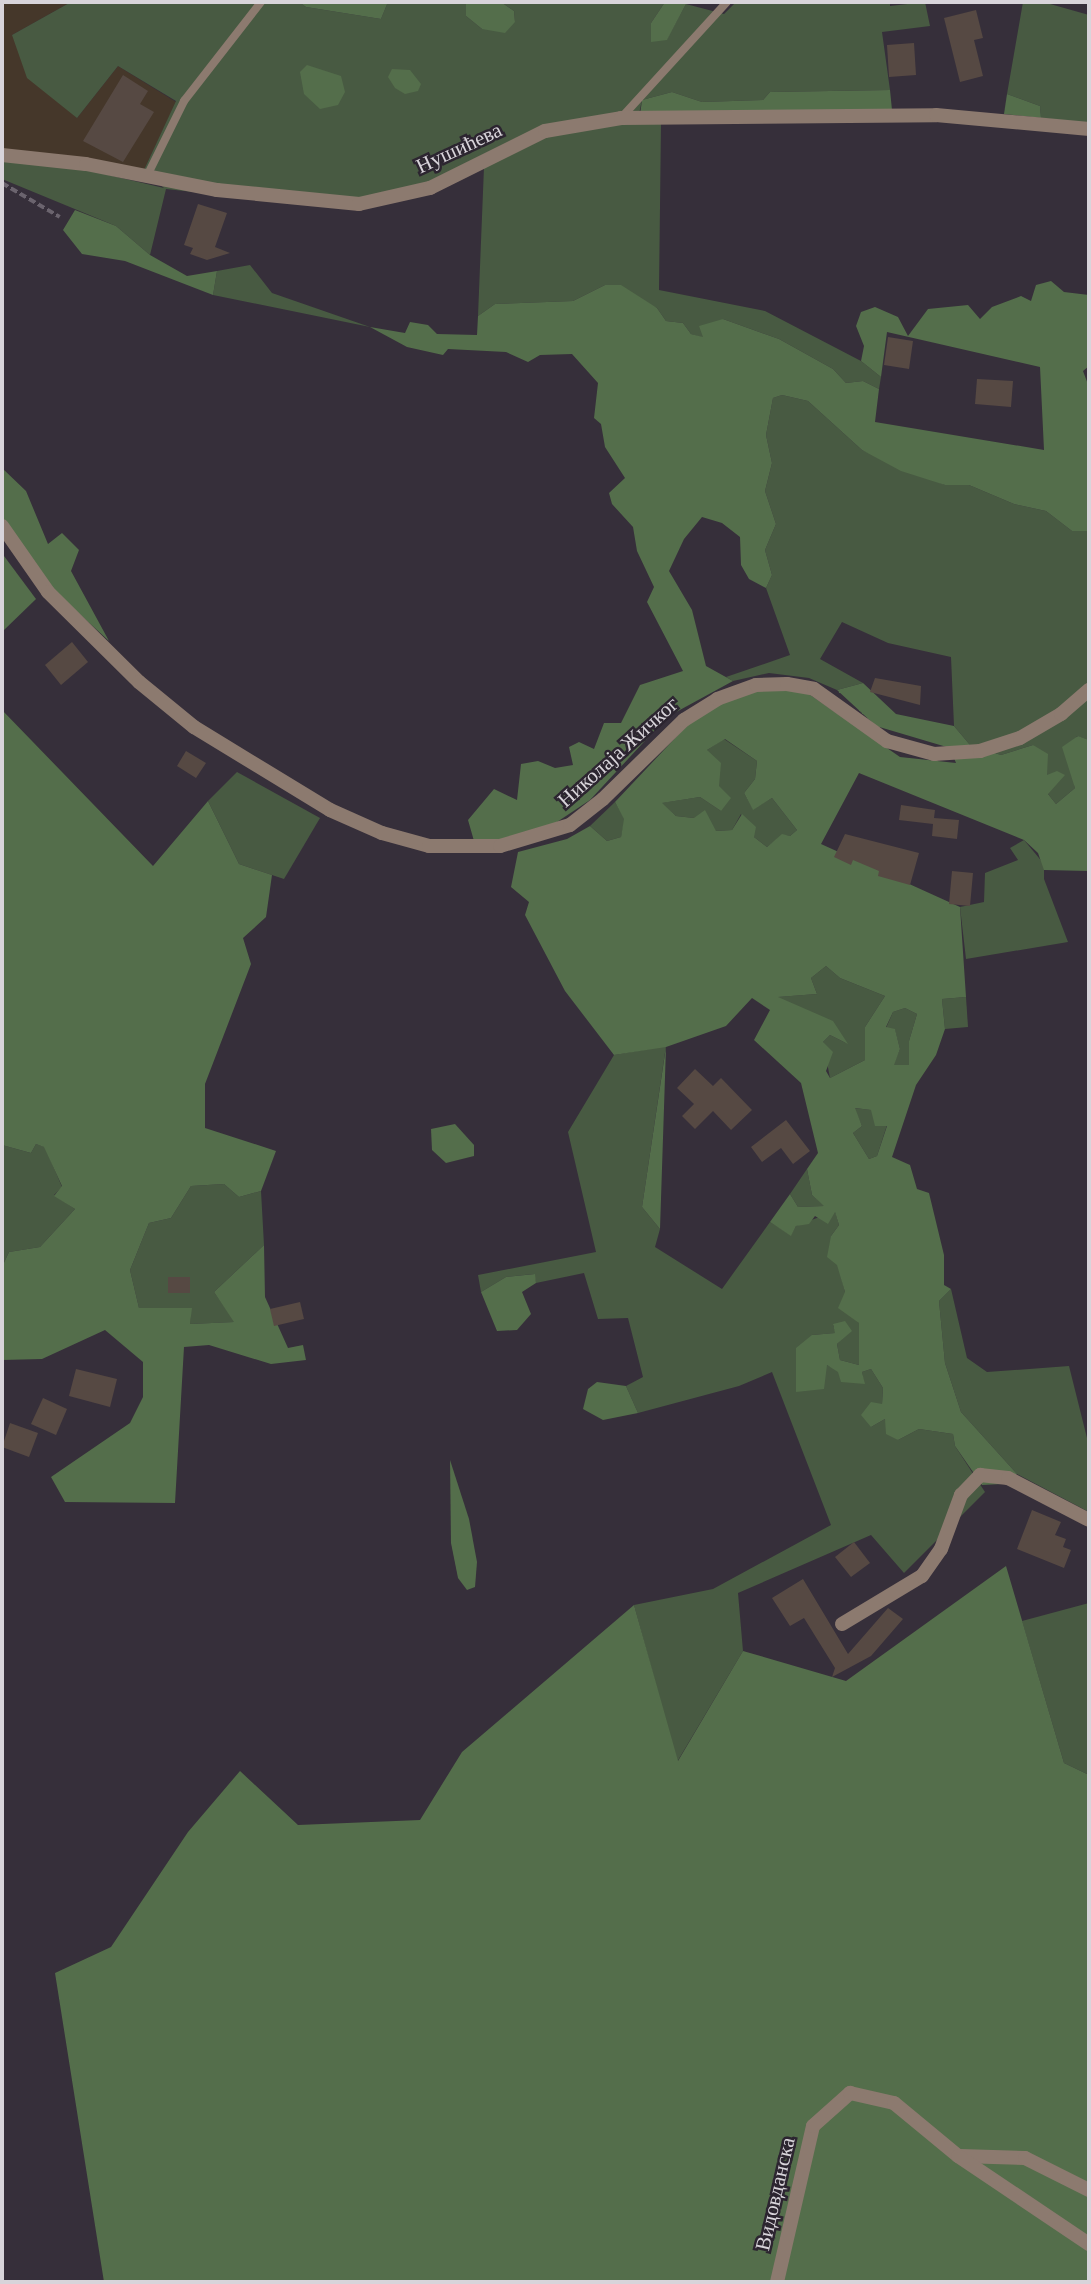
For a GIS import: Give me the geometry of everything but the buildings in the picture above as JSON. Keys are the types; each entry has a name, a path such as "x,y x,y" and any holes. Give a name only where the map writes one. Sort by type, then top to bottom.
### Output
{"street":[{"name":"Нушићева","path":"2,155 86,164 217,190 359,204 430,188 545,131 621,118 936,115 1089,129"},
{"name":"Николаја Жичког","path":"2,526 48,592 139,682 194,727 330,810 382,833 429,846 500,846 570,825 684,720 717,699 756,685 804,685 827,696 887,741 916,751 956,754 1020,738 1061,714 1089,690"},
{"path":"842,1625 922,1576 941,1549 961,1495 980,1475 1008,1478 1089,1520"},
{"name":"Видовданска","path":"777,2282 813,2126 850,2093 894,2103 958,2155 1089,2244"},
{"path":"958,2155 1025,2158 1089,2190"}],"lane":[{"path":"147,176 184,101 261,2"},
{"path":"621,118 727,2"}],"path":[{"path":"2,183 60,218"}],"shaded area":[{"path":"2,2 71,2 12,35 77,118 118,66 176,102 144,170 2,150"}],"green space":[{"path":"71,2 299,2 306,7 381,19 388,2 466,2 466,16 482,29 515,22 514,11 501,2 665,2 651,23 667,39 686,4 724,14 736,2 890,2 890,6 925,2 930,26 882,32 890,90 770,92 763,100 702,102 672,92 642,100 637,123 661,123 659,290 765,311 861,361 881,377 879,389 863,381 846,383 833,369 779,339 723,319 704,338 691,334 683,323 666,321 657,308 605,285 573,301 495,304 478,316 484,167 359,210 166,189 150,255 116,226 2,179 2,150 164,188 144,170 176,101 118,66 77,118 27,78 12,35"},
{"path":"299,2 388,2 381,19 306,7"},
{"path":"466,2 501,2 514,11 515,22 505,33 482,29 466,16"},
{"path":"665,2 686,4 667,40 651,42 651,23"},
{"path":"1023,2 1043,2 1089,15 1089,123 1041,118 1040,106 1007,94"},
{"path":"307,65 341,76 345,92 338,105 320,109 304,94 300,72"},
{"path":"392,69 410,70 421,84 418,91 405,94 395,88 388,77"},
{"path":"890,90 892,110 640,115 642,100 672,92 702,102 763,100 770,92"},
{"path":"1007,94 1040,106 1041,118 1004,114"},
{"path":"75,210 116,226 150,255 187,276 217,271 213,295 125,261 82,254 63,230"},
{"path":"250,265 272,293 370,327 213,295 217,271"},
{"path":"1051,281 1064,292 1089,295 1089,366 1083,371 1089,387 1089,531 1072,531 1046,511 1014,504 969,485 945,485 901,471 862,450 808,401 782,395 773,398 766,435 772,463 765,491 776,524 765,550 772,575 766,588 749,579 741,565 740,537 722,523 702,517 684,539 669,571 692,610 706,666 733,681 667,717 590,800 557,822 518,838 474,841 468,820 494,789 517,800 521,764 538,761 555,768 573,765 569,747 579,742 594,749 604,723 621,723 640,685 683,671 647,602 654,587 637,551 633,527 612,504 609,493 625,478 605,447 601,424 594,418 598,383 572,354 540,355 528,362 506,352 448,349 443,355 407,347 370,327 405,333 410,322 428,325 437,334 477,335 478,316 495,304 573,301 605,285 621,285 657,308 666,321 683,323 691,334 703,337 699,326 723,319 779,339 833,369 846,383 863,381 879,389 875,422 1044,450 1040,367 887,332 881,377 861,361 864,346 856,326 861,312 875,307 898,317 908,336 928,309 968,305 980,319 992,307 1021,296 1031,301 1036,285"},
{"path":"782,395 808,401 862,450 945,485 969,485 1014,504 1046,511 1072,531 1089,531 1089,740 1077,736 1070,762 1075,788 1056,804 1048,794 1047,775 1033,745 1001,755 970,745 954,726 951,657 888,643 842,622 820,659 863,683 837,690 809,678 769,673 733,681 726,677 790,655 766,588 772,575 765,550 776,524 765,491 772,463 766,435 773,398"},
{"path":"2,468 26,491 48,544 62,533 79,550 71,571 109,641 49,586 2,532"},
{"path":"4,556 36,599 2,632 2,559"},
{"path":"863,683 896,714 954,726 970,745 1001,755 1033,745 1048,754 1047,775 1057,771 1065,775 1048,794 1056,804 1075,788 1062,747 1078,736 1089,740 1089,871 1044,870 1038,853 1024,840 859,773 821,844 960,907 966,997 942,999 945,1029 936,1055 916,1085 892,1157 910,1165 917,1189 929,1193 944,1255 944,1285 951,1289 939,1301 945,1363 961,1412 1017,1474 1002,1484 982,1485 955,1446 953,1434 919,1429 898,1440 886,1434 885,1419 871,1427 861,1415 871,1402 882,1404 883,1388 871,1369 862,1372 865,1384 841,1382 838,1372 827,1365 824,1389 796,1392 796,1348 812,1335 835,1333 833,1324 845,1321 852,1331 837,1344 840,1360 859,1365 859,1323 838,1308 845,1292 837,1265 827,1257 831,1236 839,1225 835,1212 828,1224 815,1216 809,1224 796,1226 791,1236 770,1222 790,1194 798,1207 824,1206 812,1195 807,1169 818,1153 801,1083 754,1040 770,1010 752,998 726,1026 666,1047 614,1055 565,991 525,915 529,902 511,887 518,852 567,839 590,826 607,841 621,837 624,819 615,802 695,717 733,697 769,689 806,692 900,757 956,763 950,748 876,726 837,690","holes":["725,739 757,761 755,779 744,793 753,810 772,798 797,830 790,836 782,834 767,847 754,837 756,827 742,814 732,830 716,831 705,810 694,818 676,816 662,803 700,797 721,811 731,798 719,786 721,763 707,750","826,966 840,978 885,996 865,1027 865,1060 830,1078 826,1071 833,1052 823,1042 830,1035 848,1044 833,1021 778,997 817,994 811,978","905,1008 917,1014 909,1041 909,1065 894,1065 900,1049 895,1029 886,1027 893,1012","855,1108 871,1110 875,1126 887,1126 877,1156 869,1159 853,1133 862,1126"]},
{"path":"2,710 153,866 208,801 239,864 272,875 266,917 243,938 251,964 205,1084 205,1128 276,1151 261,1191 239,1197 224,1184 191,1186 171,1218 149,1223 130,1270 139,1308 192,1308 190,1324 234,1322 214,1292 264,1245 265,1297 288,1348 303,1345 306,1360 271,1364 209,1345 184,1347 175,1503 65,1502 51,1477 130,1423 143,1397 143,1362 105,1330 42,1359 2,1360 2,1267 9,1252 40,1247 75,1209 54,1196 62,1186 44,1147 36,1144 31,1153 2,1145"},
{"path":"724,739 757,761 755,779 744,793 753,809 772,798 797,830 790,836 782,835 767,847 754,837 741,814 732,830 716,831 694,818 676,816 661,803 700,797 721,811 707,750"},
{"path":"237,772 320,818 284,879 239,864 208,801"},
{"path":"615,802 625,819 621,837 607,841 590,826"},
{"path":"1024,840 1044,864 1044,879 1068,942 966,959 960,907 984,902 985,873 1018,860 1010,848"},
{"path":"826,966 840,978 885,996 865,1027 865,1060 830,1078 823,1042 830,1035 846,1043 777,997 817,994 811,978"},
{"path":"966,997 968,1027 945,1029 942,999"},
{"path":"905,1008 917,1014 909,1041 909,1065 893,1065 900,1049 895,1030 886,1028 893,1012"},
{"path":"666,1046 642,1207 660,1229 655,1247 722,1289 770,1222 791,1235 796,1226 835,1211 839,1225 831,1236 845,1292 859,1323 859,1365 840,1360 837,1344 851,1331 833,1325 836,1333 812,1335 827,1365 864,1383 862,1372 871,1369 883,1388 882,1404 871,1427 885,1419 898,1440 919,1429 953,1434 955,1446 985,1492 904,1573 871,1535 738,1593 743,1651 677,1762 634,1605 713,1589 831,1525 772,1372 739,1386 638,1413 626,1386 643,1377 628,1318 598,1319 584,1273 536,1283 534,1274 506,1277 481,1292 478,1275 596,1252 568,1132 614,1055"},
{"path":"666,1047 660,1229 642,1207"},
{"path":"854,1108 872,1110 887,1125 877,1156 869,1159 853,1133 862,1126"},
{"path":"455,1124 474,1145 474,1156 446,1163 432,1150 431,1129"},
{"path":"36,1144 45,1147 62,1187 54,1195 75,1209 40,1247 9,1252 2,1267 2,1145 31,1153"},
{"path":"807,1169 812,1195 825,1206 798,1207 790,1194"},
{"path":"224,1184 239,1197 261,1191 264,1245 214,1292 235,1322 190,1324 191,1308 139,1308 130,1270 149,1223 171,1218 191,1186"},
{"path":"535,1274 536,1283 522,1292 531,1314 517,1330 497,1331 481,1292 506,1277"},
{"path":"951,1289 967,1358 987,1372 1069,1366 1089,1446 1089,1512 1017,1474 961,1412 945,1363 939,1301"},
{"path":"597,1382 626,1386 638,1413 603,1420 583,1409 588,1389"},
{"path":"450,1460 469,1519 477,1562 475,1587 467,1590 458,1578 451,1543"},
{"path":"1006,1566 1064,1763 1089,1775 1089,2282 104,2282 55,1973 111,1947 188,1832 240,1771 298,1825 420,1820 462,1752 634,1605 678,1761 743,1651 846,1681"},
{"path":"1089,1603 1089,1775 1064,1763 1022,1621"}]}
